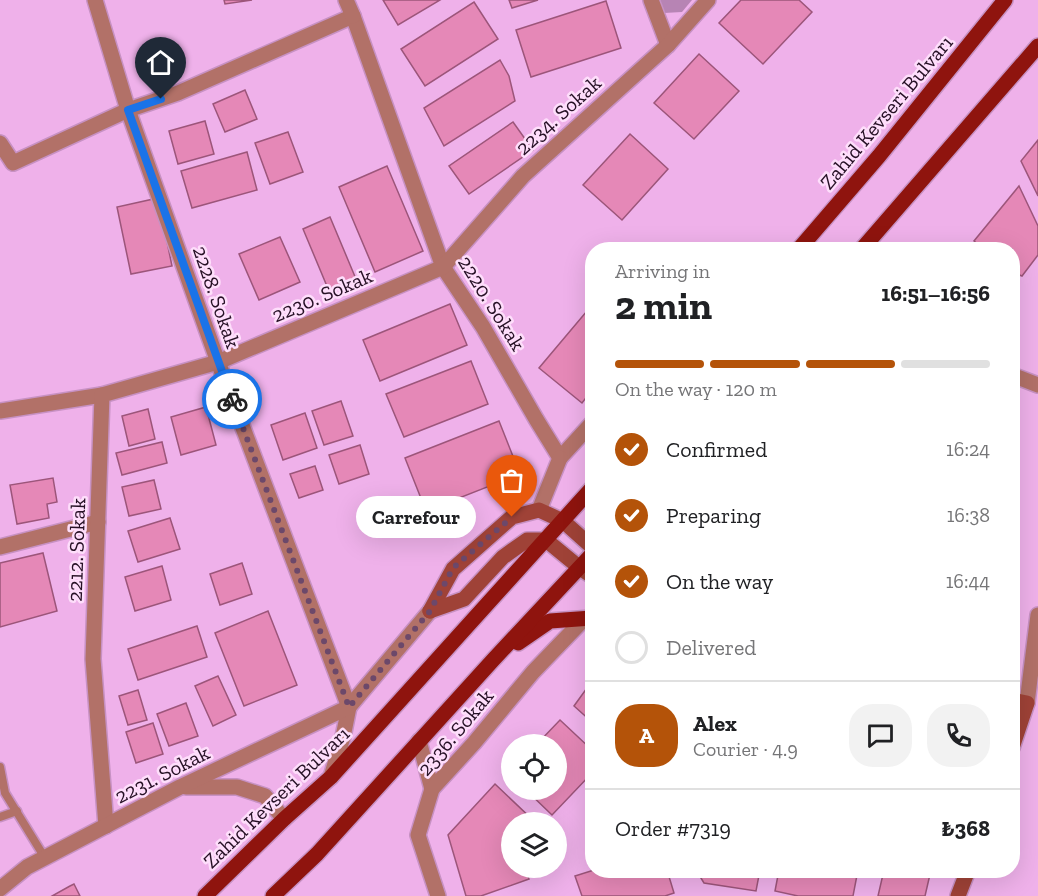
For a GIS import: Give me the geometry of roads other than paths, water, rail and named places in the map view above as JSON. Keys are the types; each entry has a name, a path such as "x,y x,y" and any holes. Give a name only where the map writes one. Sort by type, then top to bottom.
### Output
{"main road":[{"name":"Zahid Kevseri Bulvarı","path":"805,242 879,156 1005,0"},
{"path":"868,242 1038,46"},
{"name":"Zahid Kevseri Bulvarı","path":"205,896 331,777 585,496"},
{"path":"430,611 453,568 512,517 539,510 563,521 585,541"},
{"path":"430,611 464,599 503,557 527,540 546,540 585,571"},
{"path":"273,896 317,854 493,660 585,573"},
{"path":"493,660 550,621 585,619"},
{"path":"1020,722 1026,702"},
{"path":"958,896 965,878"}],"street":[{"name":"2228. Sokak","path":"95,0 128,110 218,362 349,707"},
{"name":"2220. Sokak","path":"346,0 443,267 483,327 560,458"},
{"path":"651,0 668,45"},
{"name":"2234. Sokak","path":"443,267 523,176 668,45 708,0"},
{"path":"0,143 6,165 128,110 178,93 353,16"},
{"name":"2230. Sokak","path":"218,362 443,267"},
{"path":"0,411 102,395 218,362"},
{"path":"1020,378 1038,385"},
{"name":"2212. Sokak","path":"102,395 93,659 106,826"},
{"path":"539,510 560,458 585,431"},
{"path":"0,547 98,522"},
{"path":"331,777 349,707 430,611"},
{"path":"1026,702 1038,615"},
{"name":"2336. Sokak","path":"438,896 418,835 432,789 533,672 585,622"},
{"name":"2231. Sokak","path":"0,888 27,867 180,787 349,707"},
{"path":"419,741 432,789"},
{"path":"180,787 237,786 265,796 284,819"}],"lane":[{"path":"0,767 5,793 45,858"},
{"path":"0,818 17,811"}],"place":[{"name":"Carrefour","path":"512,517"}]}
